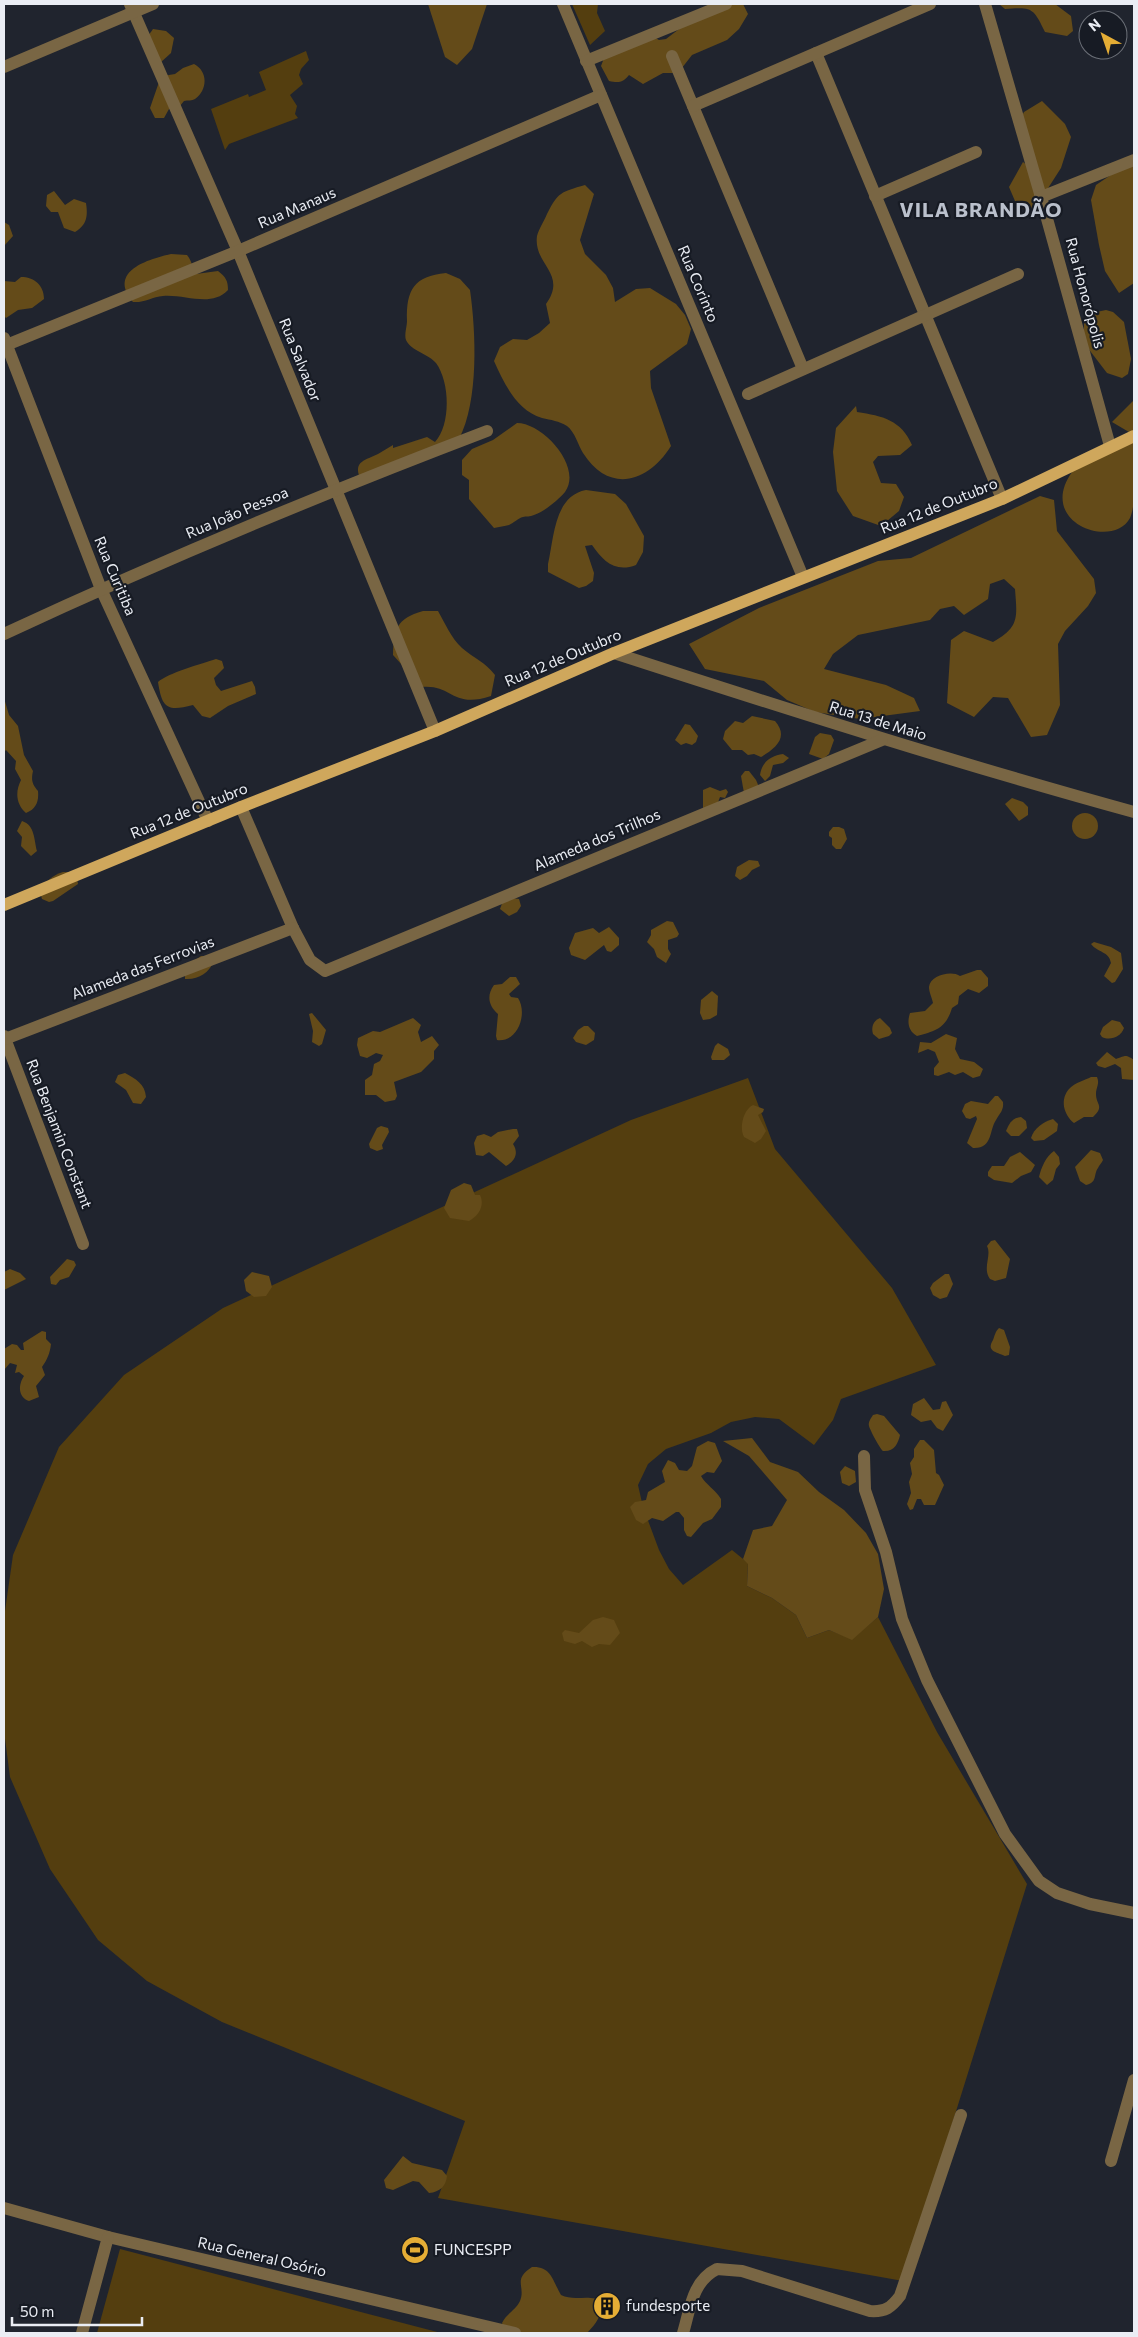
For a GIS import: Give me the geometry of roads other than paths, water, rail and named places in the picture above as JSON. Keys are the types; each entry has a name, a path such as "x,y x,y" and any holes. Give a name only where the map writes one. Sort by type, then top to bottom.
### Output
{"main road":[{"name":"Rua 12 de Outubro","path":"4,905 208,821 435,731 614,653 1002,499 1134,436"}],"street":[{"path":"4,67 131,8 153,4"},
{"name":"Rua Corinto","path":"563,4 803,577"},
{"path":"586,60 726,4"},
{"path":"693,106 930,4"},
{"name":"Rua Honorópolis","path":"985,4 1110,446"},
{"name":"Rua Salvador","path":"131,8 238,251 435,731"},
{"path":"816,53 1002,499"},
{"path":"672,56 803,369"},
{"name":"Rua Manaus","path":"5,343 238,251 601,95"},
{"path":"875,196 976,152"},
{"path":"1041,197 1134,160"},
{"path":"748,394 1018,274"},
{"name":"Rua Curitiba","path":"5,343 101,589 208,821"},
{"name":"Rua João Pessoa","path":"4,634 101,589 336,489 487,431"},
{"name":"Rua 13 de Maio","path":"614,653 882,740 987,772 1134,812"},
{"name":"Alameda dos Trilhos","path":"293,928 310,960 325,971 882,740"},
{"path":"241,808 293,928"},
{"name":"Alameda das Ferrovias","path":"5,1037 293,928"},
{"name":"Rua Benjamin Constant","path":"5,1037 84,1244"},
{"path":"864,1456 865,1490 886,1552 902,1619 927,1680 1005,1834 1039,1881 1057,1894 1090,1904 1134,1913"},
{"path":"1111,2161 1134,2080"},
{"path":"682,2333 694,2294 702,2280 717,2269 742,2271 870,2311 882,2312 892,2306 900,2296 962,2115"},
{"name":"Rua General Osório","path":"4,2208 108,2237 515,2333"},
{"path":"82,2333 108,2237"}],"place":[{"name":"FUNCESPP","path":"415,2250"},
{"name":"fundesporte","path":"607,2306"}],"district":[{"name":"VILA BRANDÃO","path":"981,210"}]}
